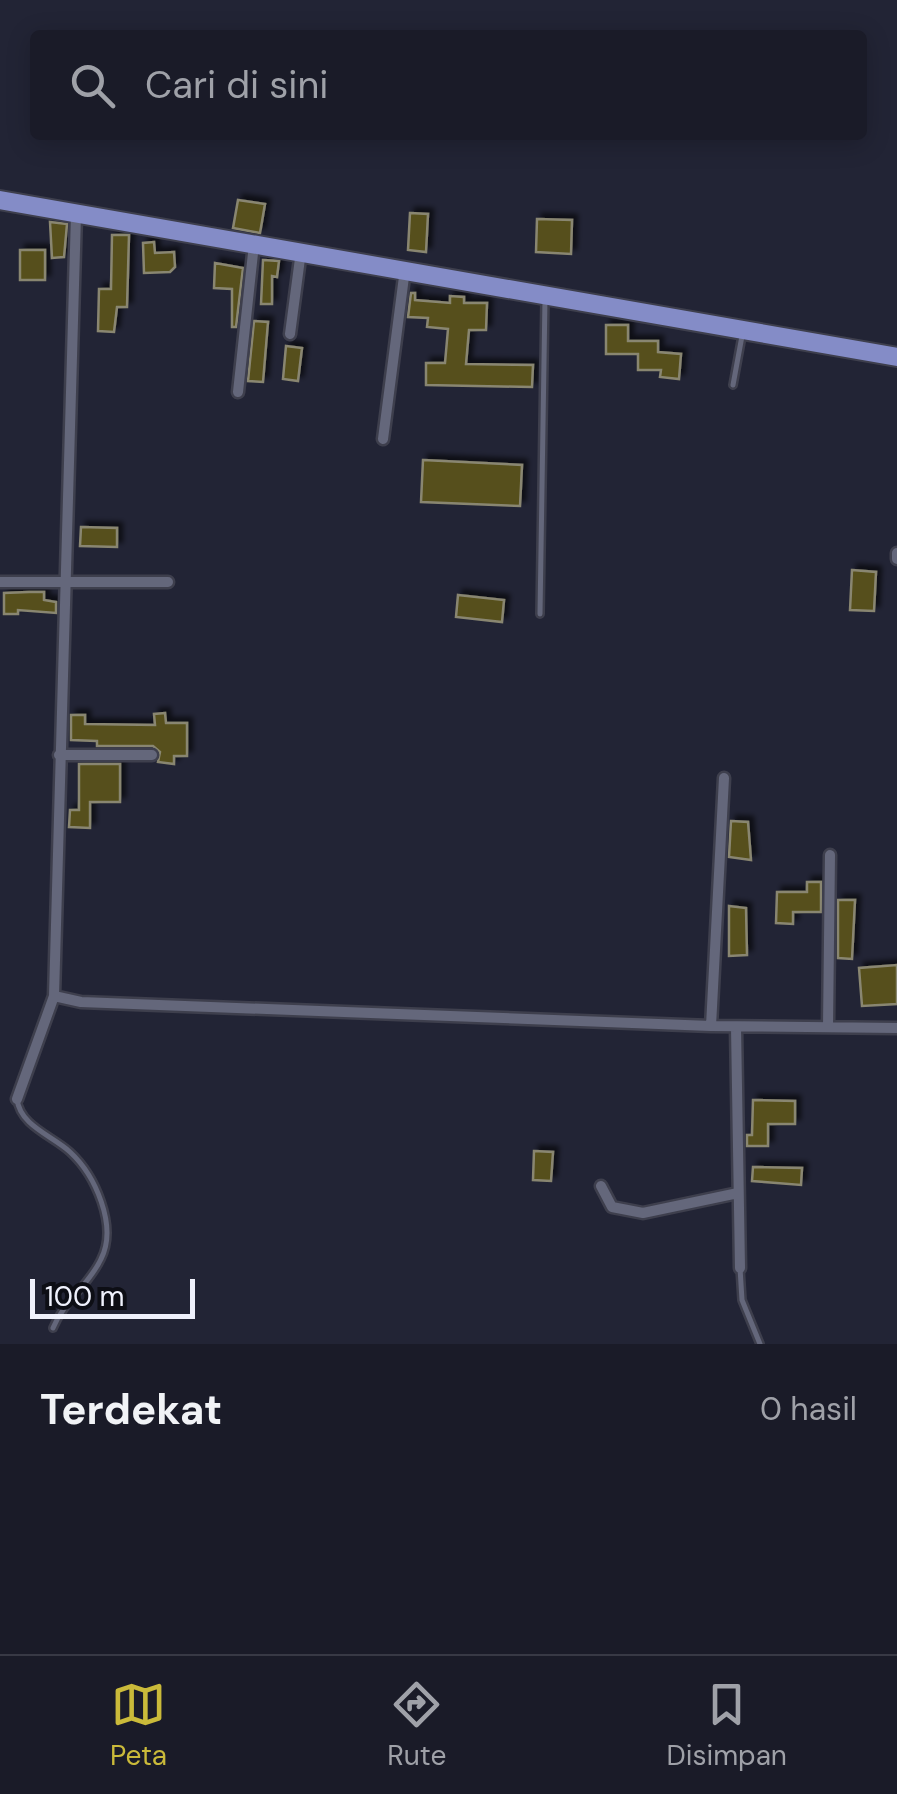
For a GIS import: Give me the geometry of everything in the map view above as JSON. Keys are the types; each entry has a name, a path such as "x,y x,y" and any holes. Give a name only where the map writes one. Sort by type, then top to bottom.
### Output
{"main road":[{"path":"0,200 897,358"}],"street":[{"path":"17,1100 54,996 76,214"},
{"path":"238,392 254,242"},
{"path":"290,334 301,250"},
{"path":"383,439 404,269"},
{"path":"0,582 168,582"},
{"path":"59,755 152,755"},
{"path":"710,1026 724,778"},
{"path":"828,1027 830,855"},
{"path":"54,996 81,1002 267,1011 710,1026 897,1028"},
{"path":"736,1026 740,1268"},
{"path":"601,1186 612,1207 632,1214 738,1192"}],"lane":[{"path":"540,614 545,295"},
{"path":"733,385 742,333"},
{"path":"17,1100 20,1111 42,1134 80,1162 106,1218 102,1258 68,1300 52,1328"},
{"path":"740,1268 742,1300 760,1344"}],"building":[{"path":"238,200 265,204 260,233 233,228"},
{"path":"410,213 428,214 426,252 408,250"},
{"path":"537,219 572,220 571,254 536,252"},
{"path":"50,222 67,224 64,257 52,258"},
{"path":"112,235 129,235 127,307 117,307 114,332 98,331 99,289 111,289"},
{"path":"154,242 155,253 174,252 175,267 170,272 144,273 143,243"},
{"path":"20,250 45,250 45,280 20,280"},
{"path":"263,260 279,261 277,277 272,276 272,304 261,304"},
{"path":"215,263 243,268 236,327 232,327 232,289 214,288"},
{"path":"411,293 415,293 415,300 450,303 450,296 464,297 464,303 487,303 486,330 469,330 466,364 533,365 532,387 426,385 426,363 445,363 448,329 427,327 428,318 408,317"},
{"path":"254,321 268,322 263,382 248,381"},
{"path":"606,325 628,325 628,341 658,341 658,352 681,354 679,379 660,377 661,370 638,370 638,354 606,354"},
{"path":"286,346 302,348 298,381 283,379"},
{"path":"423,460 522,465 520,506 421,502"},
{"path":"81,527 117,528 117,547 80,546"},
{"path":"852,570 876,572 874,611 850,610"},
{"path":"44,592 44,600 56,602 56,613 18,610 18,614 4,614 4,593"},
{"path":"458,595 504,600 502,622 456,617"},
{"path":"165,713 166,723 187,723 187,756 174,756 174,764 158,762 160,752 153,746 97,746 97,741 71,740 71,715 85,715 85,724 155,725 154,714"},
{"path":"79,764 120,764 120,802 90,802 90,828 69,827 70,810 79,810"},
{"path":"731,821 748,822 751,860 729,857"},
{"path":"807,882 821,882 821,912 793,912 793,924 776,923 777,892 807,892"},
{"path":"838,900 855,900 852,959 838,958"},
{"path":"729,906 746,908 747,955 729,956"},
{"path":"897,965 897,1004 862,1006 859,968"},
{"path":"753,1100 795,1101 795,1124 768,1124 768,1146 747,1146 747,1135 752,1135"},
{"path":"534,1151 553,1152 551,1181 533,1180"},
{"path":"753,1167 802,1168 801,1185 752,1181"}]}
